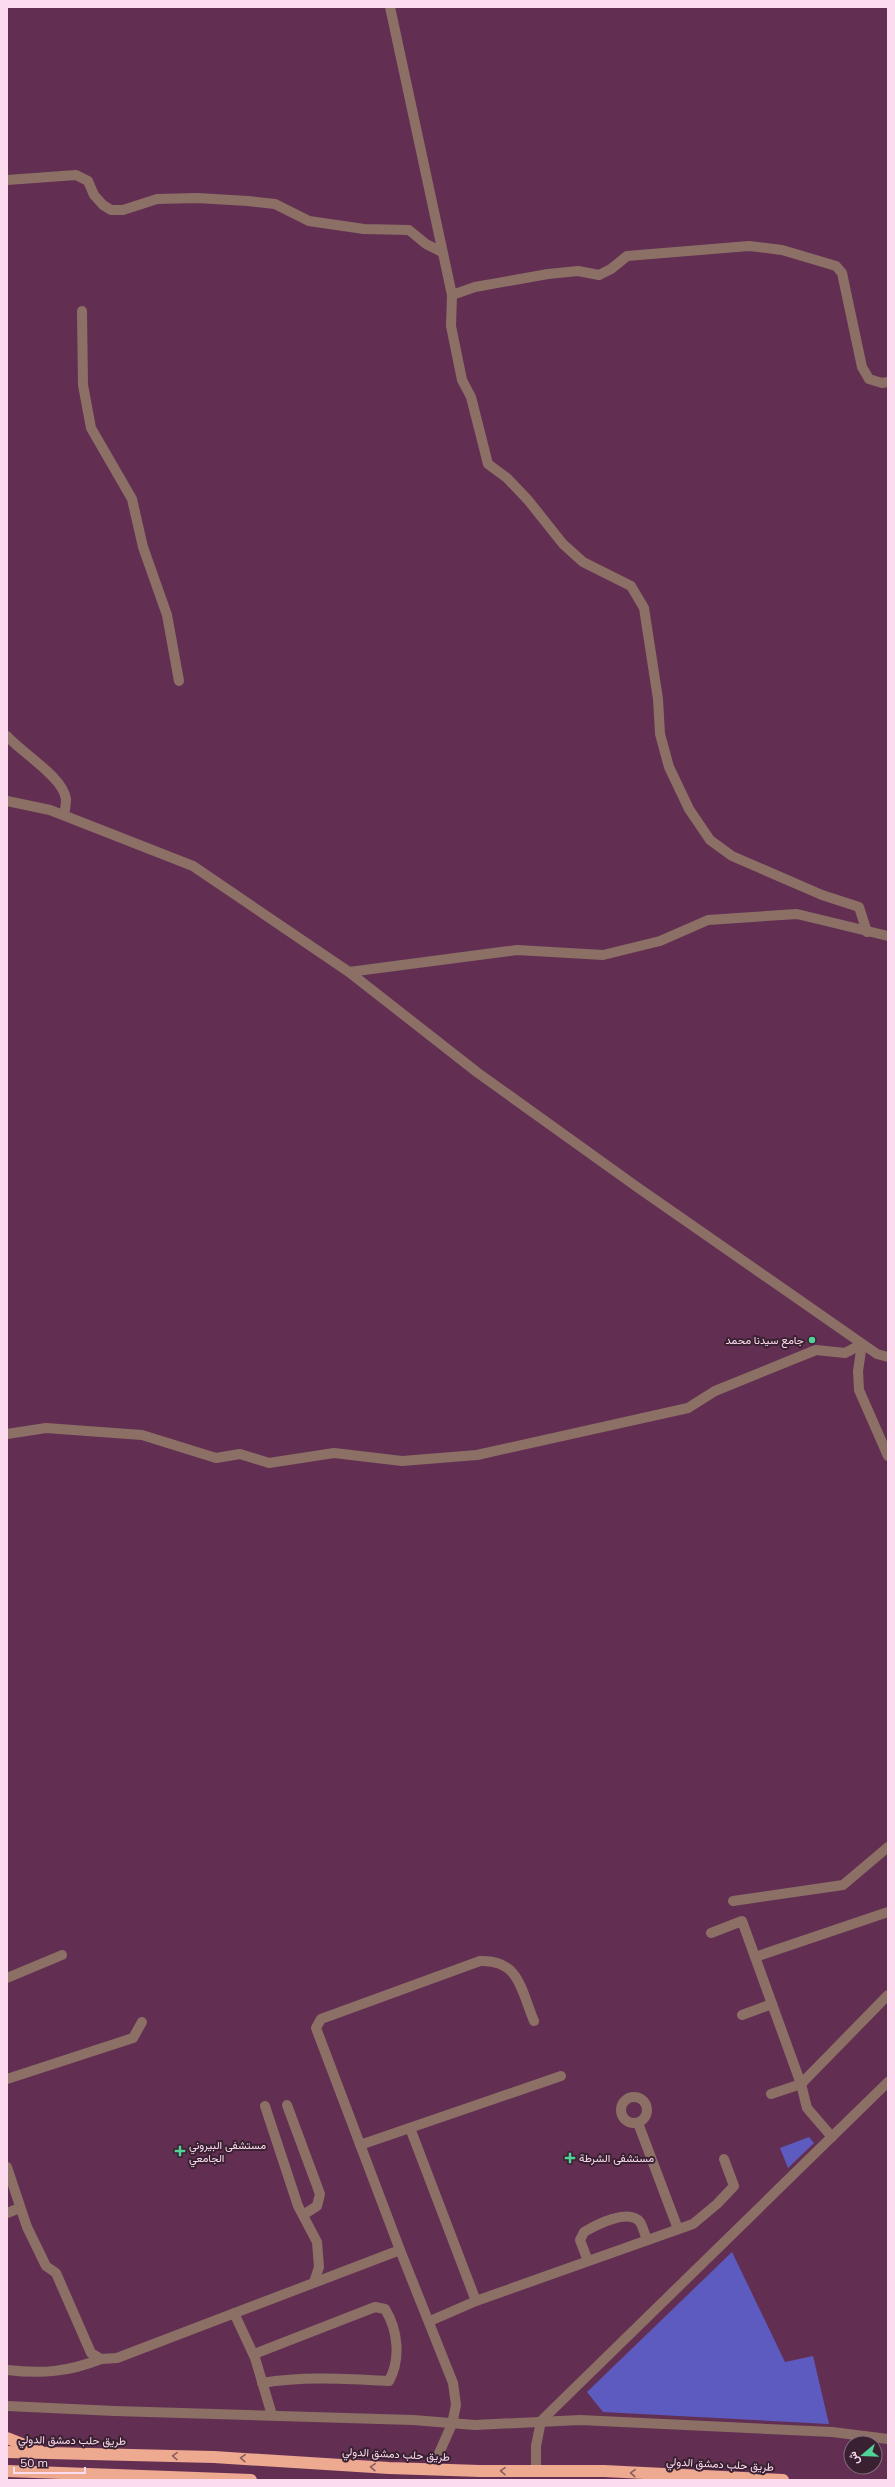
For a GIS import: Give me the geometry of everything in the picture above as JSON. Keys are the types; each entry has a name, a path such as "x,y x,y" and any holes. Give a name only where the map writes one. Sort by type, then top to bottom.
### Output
{"highway":[{"path":"7,2438 18,2441 45,2453"},
{"name":"طريق حلب دمشق الدولي","path":"7,2452 214,2456 432,2469 536,2472 604,2471 784,2480"},
{"path":"7,2472 251,2480"},
{"path":"196,2480 212,2478"}],"street":[{"path":"390,7 452,296 451,326 462,380 471,397 488,464 507,478 528,500 563,544 583,562 610,574 631,586 644,608 656,685 660,734 669,767 689,809 710,840 732,856 822,895 859,907 866,932"},
{"path":"7,180 76,176 88,181 94,195 103,205 111,210 123,210 156,199 196,198 275,204 309,221 364,229 410,230 426,244 442,252"},
{"path":"452,296 475,287 548,274 578,271 599,275 611,269 627,256 647,253 716,251 749,246 782,250 836,266 842,273 862,367 869,379 882,383 888,382"},
{"path":"82,311 84,385 91,428 132,499 143,547 166,615 179,681"},
{"path":"7,736 47,771 61,787 66,799 64,815"},
{"path":"7,801 50,810 194,866 349,972 478,1073 636,1187 862,1344 877,1354 888,1357"},
{"path":"349,972 517,950 603,955 660,941 708,920 797,914 866,932 888,936"},
{"path":"7,1434 46,1428 142,1435 216,1458 240,1454 269,1463 334,1453 402,1461 476,1455 688,1408 715,1391 816,1350 845,1353 862,1344"},
{"path":"862,1344 858,1370 859,1390 888,1456"},
{"path":"733,1901 843,1885 888,1847"},
{"path":"755,1957 888,1912"},
{"path":"711,1932 742,1921 801,2084 807,2108 832,2137"},
{"path":"7,1978 62,1955"},
{"path":"432,2469 452,2424 456,2404 453,2383 430,2320 400,2250 316,2028 320,2020 480,1961 494,1960 508,1966 517,1978 534,2021"},
{"path":"771,2094 801,2084 888,1995"},
{"path":"742,2015 772,2004"},
{"path":"7,2079 133,2038 142,2022"},
{"path":"360,2145 561,2076"},
{"path":"536,2472 536,2446 541,2421 888,2082"},
{"path":"286,2105 320,2194 317,2206 303,2215"},
{"path":"265,2106 303,2215 316,2242 319,2267 314,2282"},
{"path":"638,2123 678,2229"},
{"path":"410,2128 476,2301"},
{"path":"430,2320 476,2301 693,2224 734,2186 724,2159"},
{"path":"7,2167 20,2208 46,2266 56,2273 91,2353 101,2359"},
{"path":"7,2213 20,2208"},
{"path":"588,2261 580,2240 584,2232 617,2217 630,2217 640,2222 647,2240"},
{"path":"7,2370 30,2373 75,2369 101,2359 116,2358 400,2250"},
{"path":"254,2354 375,2307 385,2309 392,2321 397,2348 395,2372 389,2381 320,2378 284,2379 262,2383"},
{"path":"234,2312 254,2354 272,2415"},
{"path":"7,2406 116,2411 413,2420 452,2424 580,2420 832,2432 888,2439"}],"shaded area":[{"path":"809,2137 814,2143 788,2168 780,2148"},
{"path":"732,2252 785,2362 813,2356 829,2424 603,2412 587,2392"}],"place":[{"name":"جامع سيدنا محمد","path":"812,1340"},
{"name":"مستشفى البيروني الجامعي","path":"180,2151"},
{"name":"مستشفى الشرطة","path":"570,2158"}]}
